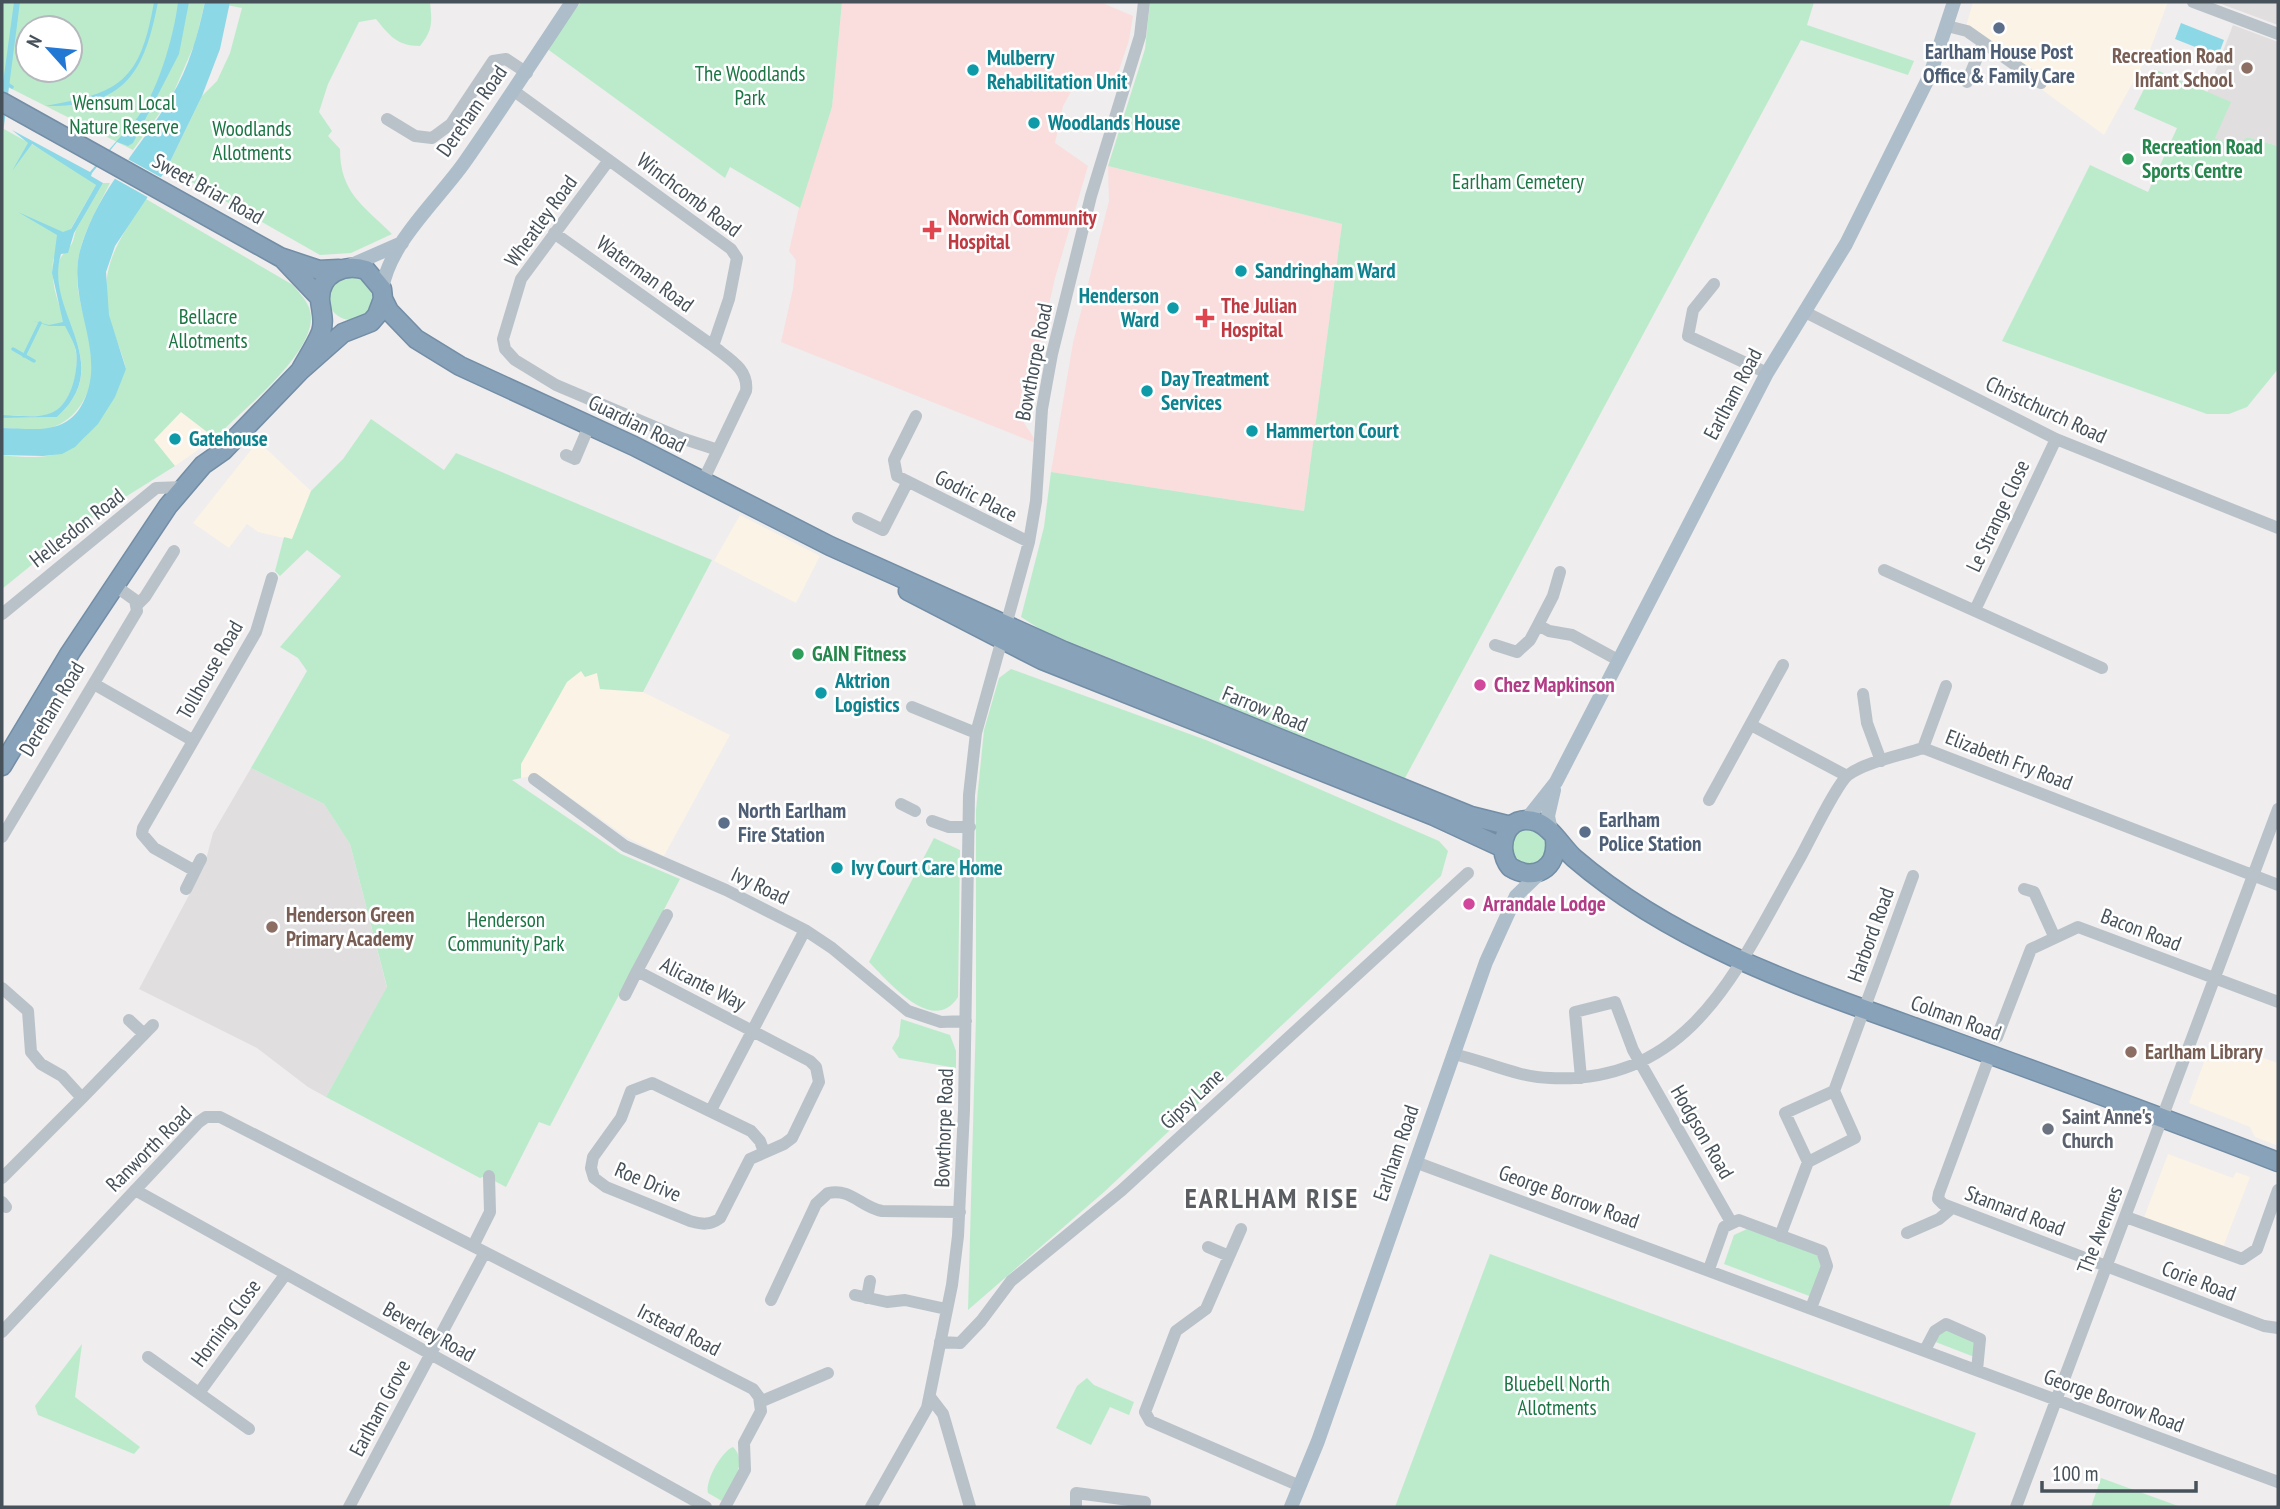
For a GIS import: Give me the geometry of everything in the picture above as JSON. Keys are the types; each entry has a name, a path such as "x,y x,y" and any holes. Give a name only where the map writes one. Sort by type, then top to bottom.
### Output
{"highway":[{"name":"Sweet Briar Road","path":"2,102 280,257 319,270 343,268"},
{"name":"Sweet Briar Road","path":"280,257 321,303"},
{"path":"343,268 366,270 382,294"},
{"name":"Dereham Road","path":"300,371 321,333 321,303 326,280 343,268"},
{"name":"Dereham Road","path":"2,766 118,579 168,506 203,465 223,451 300,371 377,315 382,294"},
{"name":"Guardian Road","path":"382,294 416,340"},
{"path":"321,303 331,321 356,328"},
{"name":"Guardian Road","path":"356,328 381,325 402,337 416,340 483,377 703,481 1004,633"},
{"name":"Dereham Road","path":"118,579 212,473 223,451"},
{"name":"Farrow Road","path":"1004,633 1471,816 1519,823"},
{"name":"Farrow Road","path":"1004,633 1166,711 1434,816 1501,847"},
{"path":"1510,867 1501,847 1519,823"},
{"name":"Colman Road","path":"1519,823 1553,835 1593,873 1698,940 1741,962 2278,1162"},
{"path":"1545,869 1554,859 1553,835"},
{"name":"Colman Road","path":"1510,867 1520,873 1567,869 1628,896"}],"main road":[{"name":"Dereham Road","path":"382,294 384,279 403,242 514,91 572,2"},
{"name":"Earlham Road","path":"1553,835 1548,816 1556,782 1767,373 1846,244 1884,170 1930,75 1954,2"},
{"name":"Dereham Road","path":"343,268 403,242"},
{"name":"Earlham Road","path":"1519,823 1556,782"},
{"name":"Earlham Road","path":"1291,1507 1453,1054 1506,914 1514,879 1510,867"},
{"name":"Earlham Road","path":"1506,914 1516,896 1545,869"}],"street":[{"name":"Bowthorpe Road","path":"871,1507 924,1416 930,1398 956,1261 967,1021 969,795 976,733 1029,542 1036,501 1046,383 1091,196 1140,36 1144,2"},
{"path":"2193,2 2278,34"},
{"path":"1947,26 1967,31 2041,83"},
{"path":"1967,82 1983,43"},
{"path":"387,119 415,136 432,138 452,124 493,61 506,59 527,72"},
{"name":"Winchcomb Road","path":"514,91 731,249 737,258 729,299 713,346"},
{"name":"Wheatley Road","path":"505,349 503,339 521,279 609,160"},
{"name":"Waterman Road","path":"554,233 713,346"},
{"path":"1714,284 1693,310 1688,335 1767,373"},
{"name":"Christchurch Road","path":"1805,312 2056,439 2278,528"},
{"path":"703,481 746,391 747,379 742,370 713,346"},
{"name":"Guardian Road","path":"505,349 521,364 556,385 681,438 718,450"},
{"name":"Godric Place","path":"916,416 894,460 897,476 1029,542"},
{"path":"576,459 589,426"},
{"name":"Le Strange Close","path":"1975,610 2056,439"},
{"name":"Godric Place","path":"858,518 883,530 907,483"},
{"name":"Hellesdon Road","path":"2,614 162,485 184,488"},
{"name":"Hellesdon Road","path":"144,499 168,506"},
{"name":"Dereham Road","path":"2,837 137,611 138,604 174,551"},
{"path":"1884,570 2102,668"},
{"path":"1495,645 1517,652 1530,640 1553,596 1560,572"},
{"name":"Tollhouse Road","path":"186,889 198,865 154,848 142,834 192,740 258,629 272,578"},
{"path":"118,579 138,604"},
{"path":"1538,625 1549,631 1572,635 1618,660"},
{"path":"1709,800 1783,665"},
{"name":"Tollhouse Road","path":"94,684 192,740"},
{"path":"1923,748 1946,686"},
{"path":"1863,694 1867,723 1881,761"},
{"path":"912,707 976,733"},
{"path":"1453,1054 1522,1074 1581,1077 1620,1070 1639,1062 1663,1051 1689,1031 1716,1001 1741,962 1847,776 1751,725"},
{"name":"Elizabeth Fry Road","path":"1847,776 1881,761 1923,748 2278,885"},
{"name":"Ivy Road","path":"534,779 625,845 726,890 805,930 832,948 908,1011 941,1022 967,1021"},
{"path":"901,804 915,811"},
{"name":"The Avenues","path":"2016,1507 2278,809"},
{"path":"933,821 949,827 970,827"},
{"name":"Gipsy Lane","path":"940,1342 960,1343 981,1321 1011,1281 1122,1190 1468,873"},
{"name":"Harbord Road","path":"1834,1091 1913,876"},
{"path":"2033,887 2054,936"},
{"name":"Alicante Way","path":"625,995 667,915"},
{"name":"Bacon Road","path":"1997,1037 2031,949 2078,927 2278,1002"},
{"path":"711,1110 805,930"},
{"name":"Alicante Way","path":"637,971 810,1061 818,1075 817,1090 792,1138 764,1152"},
{"path":"2,988 28,1012 28,1045 35,1059 62,1076 82,1098"},
{"name":"Hodgson Road","path":"1581,1077 1575,1012 1615,1002 1639,1062 1731,1222"},
{"path":"2,1178 149,1030 129,1020"},
{"name":"Stannard Road","path":"1990,1055 1938,1199 1952,1208 2106,1266"},
{"name":"Roe Drive","path":"652,1083 711,1110 751,1131 760,1141 764,1152 750,1159 720,1218 704,1225 606,1187 594,1178 591,1168 593,1157 621,1118 627,1097 639,1086 652,1083"},
{"path":"1780,1236 1808,1162 1855,1138 1834,1091 1785,1112 1808,1162"},
{"name":"Ranworth Road","path":"2,1332 199,1122 214,1115 473,1246"},
{"name":"George Borrow Road","path":"1415,1162 2278,1482"},
{"path":"473,1246 490,1212 489,1176"},
{"name":"Beverley Road","path":"135,1190 706,1507"},
{"path":"2126,1217 2242,1259 2257,1249 2278,1190"},
{"path":"771,1300 789,1276 816,1204 828,1193 850,1193 872,1209 882,1211 960,1212"},
{"path":"1908,1233 1939,1219 1952,1208"},
{"path":"1709,1269 1724,1227 1739,1220 1822,1251 1827,1266 1811,1308"},
{"path":"1241,1229 1206,1309 1176,1331 1145,1412 1150,1420 1300,1486"},
{"name":"Irstead Road","path":"473,1246 746,1385 756,1392 760,1402"},
{"path":"1208,1247 1229,1256"},
{"name":"Earlham Grove","path":"349,1507 485,1252"},
{"name":"Corie Road","path":"2106,1266 2270,1328 2278,1328"},
{"name":"Horning Close","path":"199,1393 285,1275"},
{"path":"870,1282 861,1296 887,1302 905,1300 946,1309"},
{"path":"1925,1350 1941,1326 1956,1328 1980,1339 1977,1370"},
{"name":"Horning Close","path":"148,1357 249,1429"},
{"path":"724,1507 745,1470 744,1443 758,1418 760,1402 828,1373"},
{"path":"930,1398 938,1404 946,1424 970,1507"},
{"path":"924,1416 946,1424"},
{"path":"1076,1507 1076,1493 1145,1502 1144,1507"}],"shaded area":[{"name":"Norwich Community Hospital","path":"842,2 1100,2 1133,16 1129,40 1113,88 1079,77 1063,106 1055,143 1088,166 1055,278 1029,392 1024,423 1038,444 781,342 793,289 796,260 789,251 801,199 832,107"},
{"path":"1973,2 2168,2 2148,55 2104,135 1964,33"},
{"path":"2216,2 2278,2 2278,25"},
{"name":"Recreation Road Infant School","path":"2233,25 2278,42 2278,146 2247,137 2237,147 2215,138 2207,93"},
{"name":"The Julian Hospital","path":"1108,166 1342,224 1304,511 1051,472 1073,343 1109,201"},
{"path":"181,412 215,438 175,466 154,440"},
{"path":"258,441 311,491 292,540 258,532 247,524 229,548 193,523"},
{"path":"740,515 820,556 796,603 714,561"},
{"path":"581,671 597,673 600,689 643,692 730,735 664,856 628,838 538,775 521,778 521,764 567,681"},
{"name":"Henderson Green Primary Academy","path":"251,768 324,804 350,844 387,988 326,1097 308,1087 257,1048 139,989 204,867 213,833"},
{"path":"2212,1040 2278,1063 2278,1146 2255,1137 2250,1127 2189,1103"},
{"path":"2168,1154 2233,1178 2236,1172 2250,1177 2222,1250 2143,1220"}],"green space":[{"name":"Wensum Local Nature Reserve","path":"2,2 205,2 195,43 172,96 133,150 2,84"},
{"name":"Woodlands Allotments","path":"211,2 430,2 431,26 420,46 399,42 376,19 359,22 328,84 319,112 332,131 328,136 340,149 344,177 349,188 392,234 351,253 320,255 167,168 202,96 217,81 230,53 242,8"},
{"name":"The Woodlands Park","path":"581,2 842,2 832,107 800,208 730,167 725,178 546,48"},
{"name":"Earlham Cemetery","path":"1150,2 1814,2 1807,25 1914,61 1908,75 1801,40 1405,778 1043,631 1021,617 1044,527 1051,472 1304,511 1342,224 1108,166 1145,49"},
{"path":"2154,69 2231,102 2215,138 2236,147 2247,137 2278,146 2278,369 2247,407 2229,414 2207,414 2002,341 2090,165 2148,192 2177,128 2134,109"},
{"path":"2,128 60,160 96,185 53,260 56,296 75,348 77,365 73,386 64,403 57,410 45,415 2,415"},
{"path":"103,183 110,183 86,231 78,262 78,285 93,363 85,398 71,417 50,428 2,428 2,418 57,417 73,398 80,379 81,361 59,287 58,267"},
{"name":"Bellacre Allotments","path":"146,199 293,285 309,308 311,318 308,333 300,349 273,382 215,438 181,412 154,440 175,466 82,524 2,589 2,455 30,457 52,455 69,449 82,440 103,411 126,369 106,298 109,267 120,240"},
{"path":"351,274 367,281 374,297 367,313 351,320 335,313 328,297 335,281"},
{"name":"Henderson Community Park","path":"371,419 444,470 456,453 712,560 643,692 600,689 597,673 585,677 581,671 567,682 521,764 521,778 512,780 621,854 680,879 550,1126 539,1122 506,1187 485,1176 480,1178 326,1097 387,987 350,844 324,804 251,768 307,671 298,658 280,647 341,576 307,550 280,576 275,571 284,537 292,539 311,491 343,459"},
{"path":"1011,669 1206,740 1439,841 1448,851 1441,876 1104,1192 968,1310 976,1016 976,810 984,730 999,678"},
{"path":"1528,829 1540,835 1546,847 1540,859 1528,865 1516,859 1510,847 1516,835"},
{"path":"934,838 960,850 958,997 948,1008 936,1011 912,1002 869,962"},
{"path":"901,1019 950,1035 956,1051 956,1068 899,1058 892,1048 899,1036"},
{"path":"1747,1229 1827,1258 1832,1270 1820,1300 1724,1264 1734,1235"},
{"name":"Bluebell North Allotments","path":"1490,1254 1976,1433 1949,1507 1395,1507"},
{"path":"1945,1328 1974,1339 1977,1358 1933,1341"},
{"path":"82,1344 75,1397 140,1447 134,1454 38,1415 35,1406"},
{"path":"1087,1378 1094,1385 1134,1402 1129,1415 1110,1407 1091,1445 1056,1428 1077,1386"},
{"path":"733,1447 737,1453 739,1467 722,1501 708,1493 709,1481 719,1461"},
{"path":"2101,1478 2181,1507 2091,1507"}],"water":[{"path":"14,2 20,2 18,14 14,14 14,48 2,141 3,83"},
{"path":"154,2 158,2 146,49 126,81 112,93 94,100 72,105 45,106 92,96 122,79 133,67 142,50"},
{"path":"178,2 189,2 179,54 133,143 128,146 117,142 92,173 91,176 103,183 74,233 68,253 61,254 58,275 61,296 80,357 81,376 74,397 57,417 2,418 2,415 40,416 58,409 72,386 77,359 65,326 49,326 33,321 49,325 63,322 52,273 57,235 18,212 63,232 71,229 96,185 32,144 12,171 28,143 12,130 90,172 142,112 150,98 173,32"},
{"path":"205,2 230,2 220,49 202,96 167,168 115,246 106,272 109,315 126,369 115,397 98,424 75,447 62,454 2,455 2,428 34,429 55,427 64,423 80,408 89,388 90,349 78,288 77,268 81,247 109,187 177,86 192,51"},
{"path":"2181,23 2224,40 2218,56 2175,39"}],"pier":[{"path":"124,157 164,179 151,199 110,176"}],"waterway":[{"path":"2,81 12,87"},
{"path":"24,356 40,323"},
{"path":"13,349 34,361"}],"place":[{"name":"Earlham House Post Office & Family Care","path":"1999,28"},
{"name":"Recreation Road Infant School","path":"2247,68"},
{"name":"Mulberry Rehabilitation Unit","path":"973,70"},
{"name":"Woodlands House","path":"1034,123"},
{"name":"Recreation Road Sports Centre","path":"2128,159"},
{"name":"Norwich Community Hospital","path":"932,230"},
{"name":"Sandringham Ward","path":"1241,271"},
{"name":"Henderson Ward","path":"1173,308"},
{"name":"The Julian Hospital","path":"1205,318"},
{"name":"Day Treatment Services","path":"1147,391"},
{"name":"Hammerton Court","path":"1252,431"},
{"name":"Gatehouse","path":"175,439"},
{"name":"GAIN Fitness","path":"798,654"},
{"name":"Chez Mapkinson","path":"1480,685"},
{"name":"Aktrion Logistics","path":"821,693"},
{"name":"North Earlham Fire Station","path":"724,823"},
{"name":"Earlham Police Station","path":"1585,832"},
{"name":"Ivy Court Care Home","path":"837,868"},
{"name":"Arrandale Lodge","path":"1469,904"},
{"name":"Henderson Green Primary Academy","path":"272,927"},
{"name":"Earlham Library","path":"2131,1052"},
{"name":"Saint Anne's Church","path":"2048,1129"}],"district":[{"name":"EARLHAM RISE","path":"1272,1198"}]}
